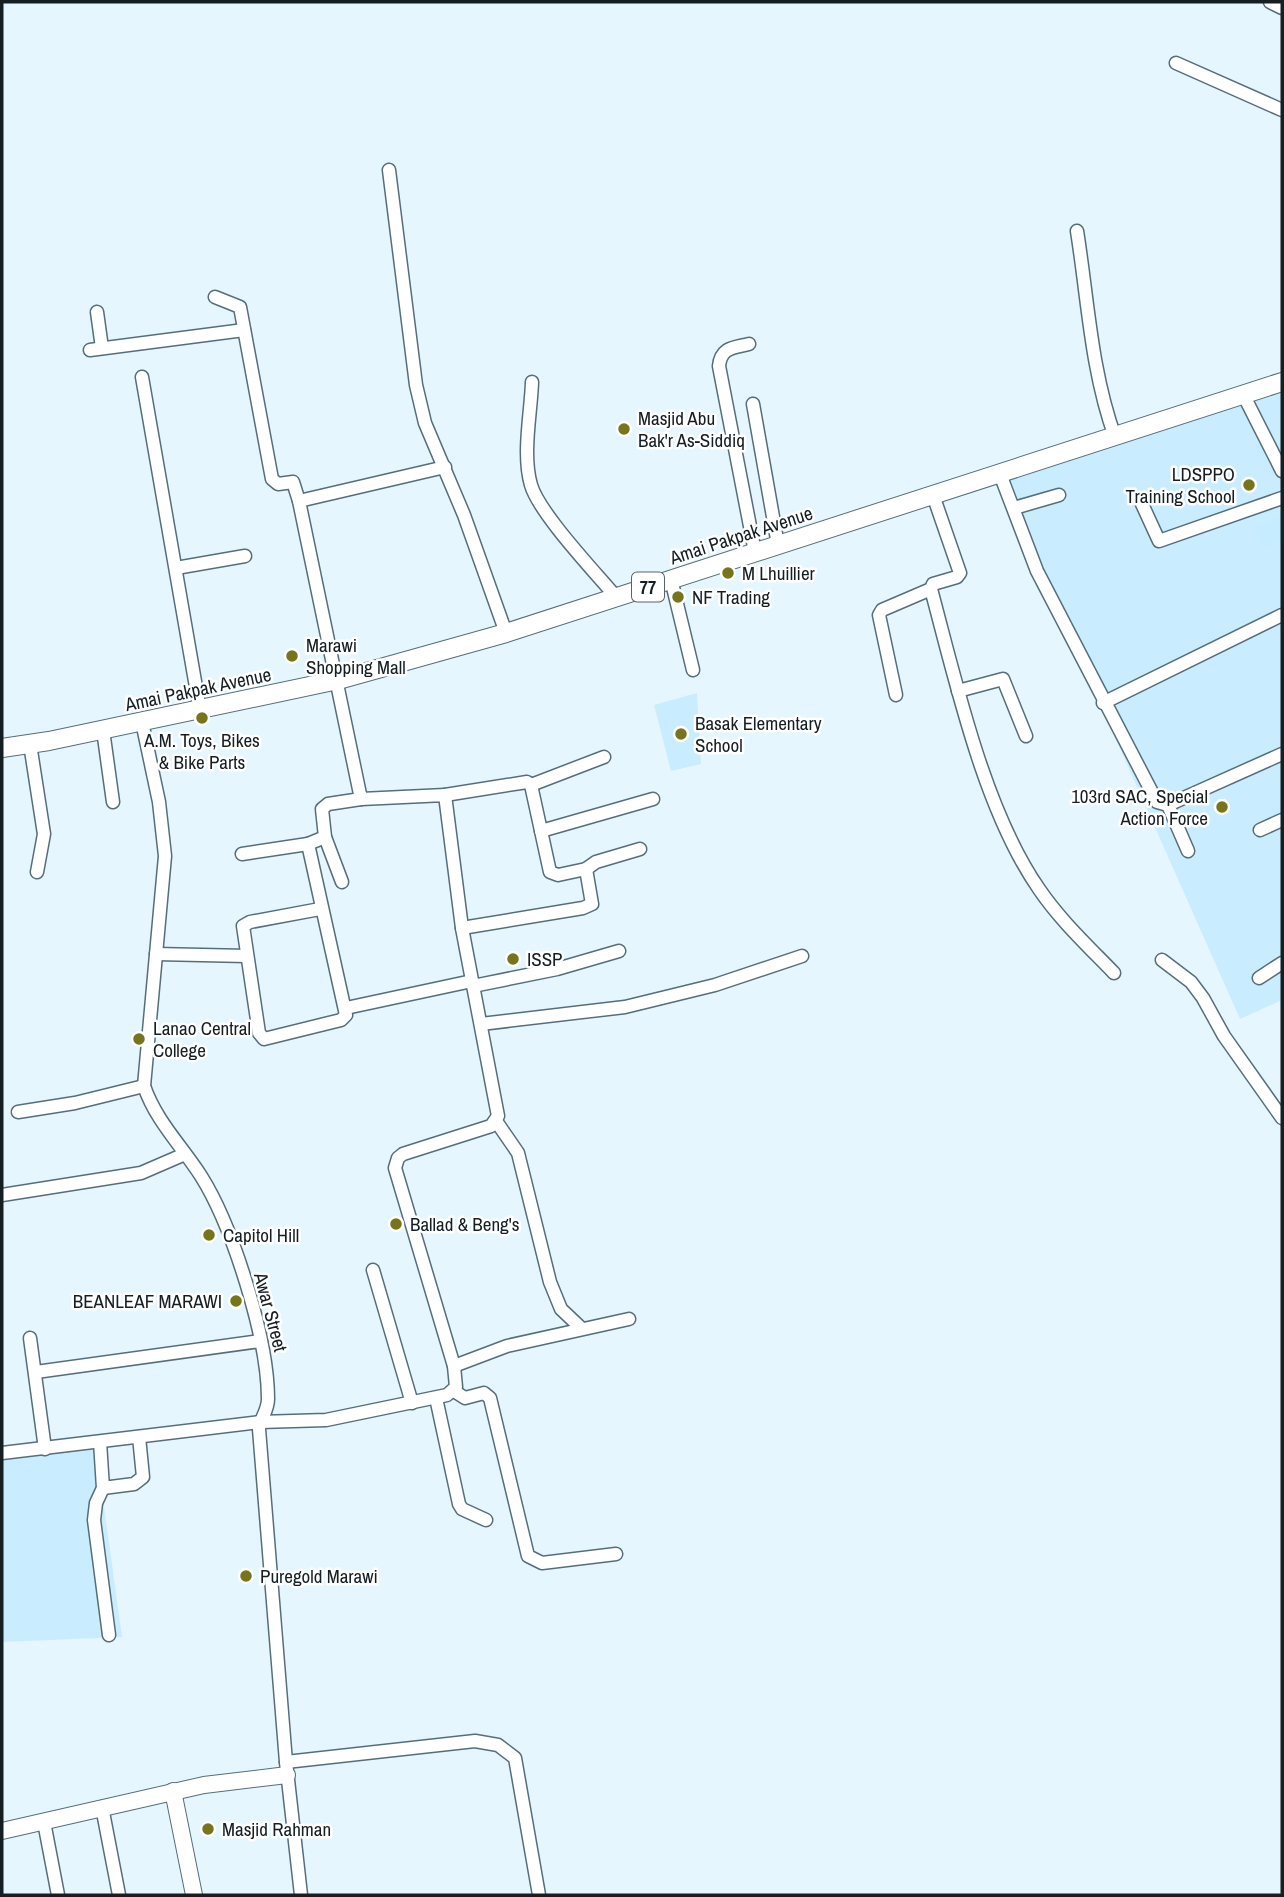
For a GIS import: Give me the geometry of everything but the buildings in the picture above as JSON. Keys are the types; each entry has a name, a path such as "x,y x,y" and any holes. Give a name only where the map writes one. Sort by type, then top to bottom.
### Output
{"highway":[{"name":"Amai Pakpak Avenue","path":"2,748 103,730 338,680 506,632 1282,382"}],"main road":[{"path":"2,1831 286,1768"},
{"path":"173,1791 194,1895"}],"street":[{"path":"1270,2 1282,8"},
{"path":"1176,63 1282,110"},
{"path":"389,170 416,385 429,435 445,467 506,632"},
{"path":"1077,231 1092,326 1097,379 1115,437"},
{"path":"215,297 240,307 272,479 278,484 292,482 299,501 361,799"},
{"path":"97,312 96,349 244,330"},
{"path":"749,344 726,349 721,355 719,366 755,552"},
{"path":"142,377 200,710"},
{"path":"532,382 528,459 531,486 562,531 616,597"},
{"path":"1244,396 1282,471"},
{"path":"753,404 778,545"},
{"path":"299,501 445,467"},
{"path":"1000,474 1037,572 1153,798 1163,805 1168,805 1282,754"},
{"path":"896,695 879,615 882,610 931,589 933,584 957,577 960,573 933,495"},
{"path":"1014,508 1059,495"},
{"path":"1142,504 1159,541 1282,498"},
{"path":"176,568 245,556"},
{"path":"671,579 693,670"},
{"path":"931,589 958,691 993,792 1020,856 1052,907 1114,973"},
{"path":"1103,703 1282,615"},
{"path":"958,691 1003,679 1026,736"},
{"path":"18,1112 144,1086 164,875 165,837 142,722"},
{"path":"103,730 113,802"},
{"path":"30,744 44,834 37,872"},
{"path":"342,882 325,837 321,814 324,806 361,799 445,795 518,781 531,785 604,757"},
{"path":"531,785 552,874 586,869 596,862 640,849"},
{"path":"445,795 462,928 499,1109 496,1121 519,1153 550,1282 561,1309 580,1327"},
{"path":"541,831 653,799"},
{"path":"1168,805 1188,850"},
{"path":"1260,830 1282,820"},
{"path":"242,854 308,844 325,837"},
{"path":"308,844 320,909 346,1015 341,1020 264,1039 259,1033 243,929 246,923 320,909"},
{"path":"462,928 592,904 586,869"},
{"path":"346,1008 557,969 619,951"},
{"path":"156,954 247,956"},
{"path":"481,1024 625,1007 715,985 802,956"},
{"path":"1162,960 1191,982 1224,1036 1282,1118"},
{"path":"1259,978 1282,963"},
{"name":"Awar Street","path":"144,1086 151,1105 200,1175 227,1226 260,1340 268,1399 268,1408 260,1422 286,1768 301,1895"},
{"path":"454,1391 454,1366 396,1162 403,1154 496,1121"},
{"path":"2,1195 141,1173 185,1154"},
{"path":"373,1270 412,1403"},
{"path":"454,1366 507,1346 580,1327 629,1319"},
{"path":"30,1338 46,1449"},
{"path":"36,1372 260,1340"},
{"path":"2,1453 260,1422 326,1420 436,1398 454,1391"},
{"path":"454,1391 465,1398 484,1393 491,1398 528,1556 542,1563 616,1554"},
{"path":"436,1398 459,1504 462,1510 486,1520"},
{"path":"103,1488 134,1484 143,1477 139,1437"},
{"path":"100,1442 103,1488 96,1503 94,1520 109,1635"},
{"path":"286,1768 475,1741 509,1751 515,1758 539,1895"},
{"path":"102,1807 119,1895"},
{"path":"44,1822 58,1895"}],"shaded area":[{"path":"1282,385 1282,1000 1240,1019 1039,566 1009,479"},
{"path":"1282,515 1282,538 1265,547 1255,529"},
{"name":"Basak Elementary School","path":"697,693 701,764 671,771 654,705"},
{"path":"96,1448 122,1637 2,1642 2,1455"}],"place":[{"name":"Masjid Abu Bak'r As-Siddiq","path":"624,429"},
{"name":"LDSPPO Training School","path":"1249,485"},
{"name":"M Lhuillier","path":"728,573"},
{"name":"NF Trading","path":"678,597"},
{"name":"Marawi Shopping Mall","path":"292,656"},
{"name":"A.M. Toys, Bikes & Bike Parts","path":"202,718"},
{"name":"Basak Elementary School","path":"681,734"},
{"name":"103rd SAC, Special Action Force","path":"1222,807"},
{"name":"ISSP","path":"513,959"},
{"name":"Lanao Central College","path":"139,1039"},
{"name":"Ballad & Beng's","path":"396,1224"},
{"name":"Capitol Hill","path":"209,1235"},
{"name":"BEANLEAF MARAWI","path":"236,1301"},
{"name":"Puregold Marawi","path":"246,1576"},
{"name":"Masjid Rahman","path":"208,1829"}]}
